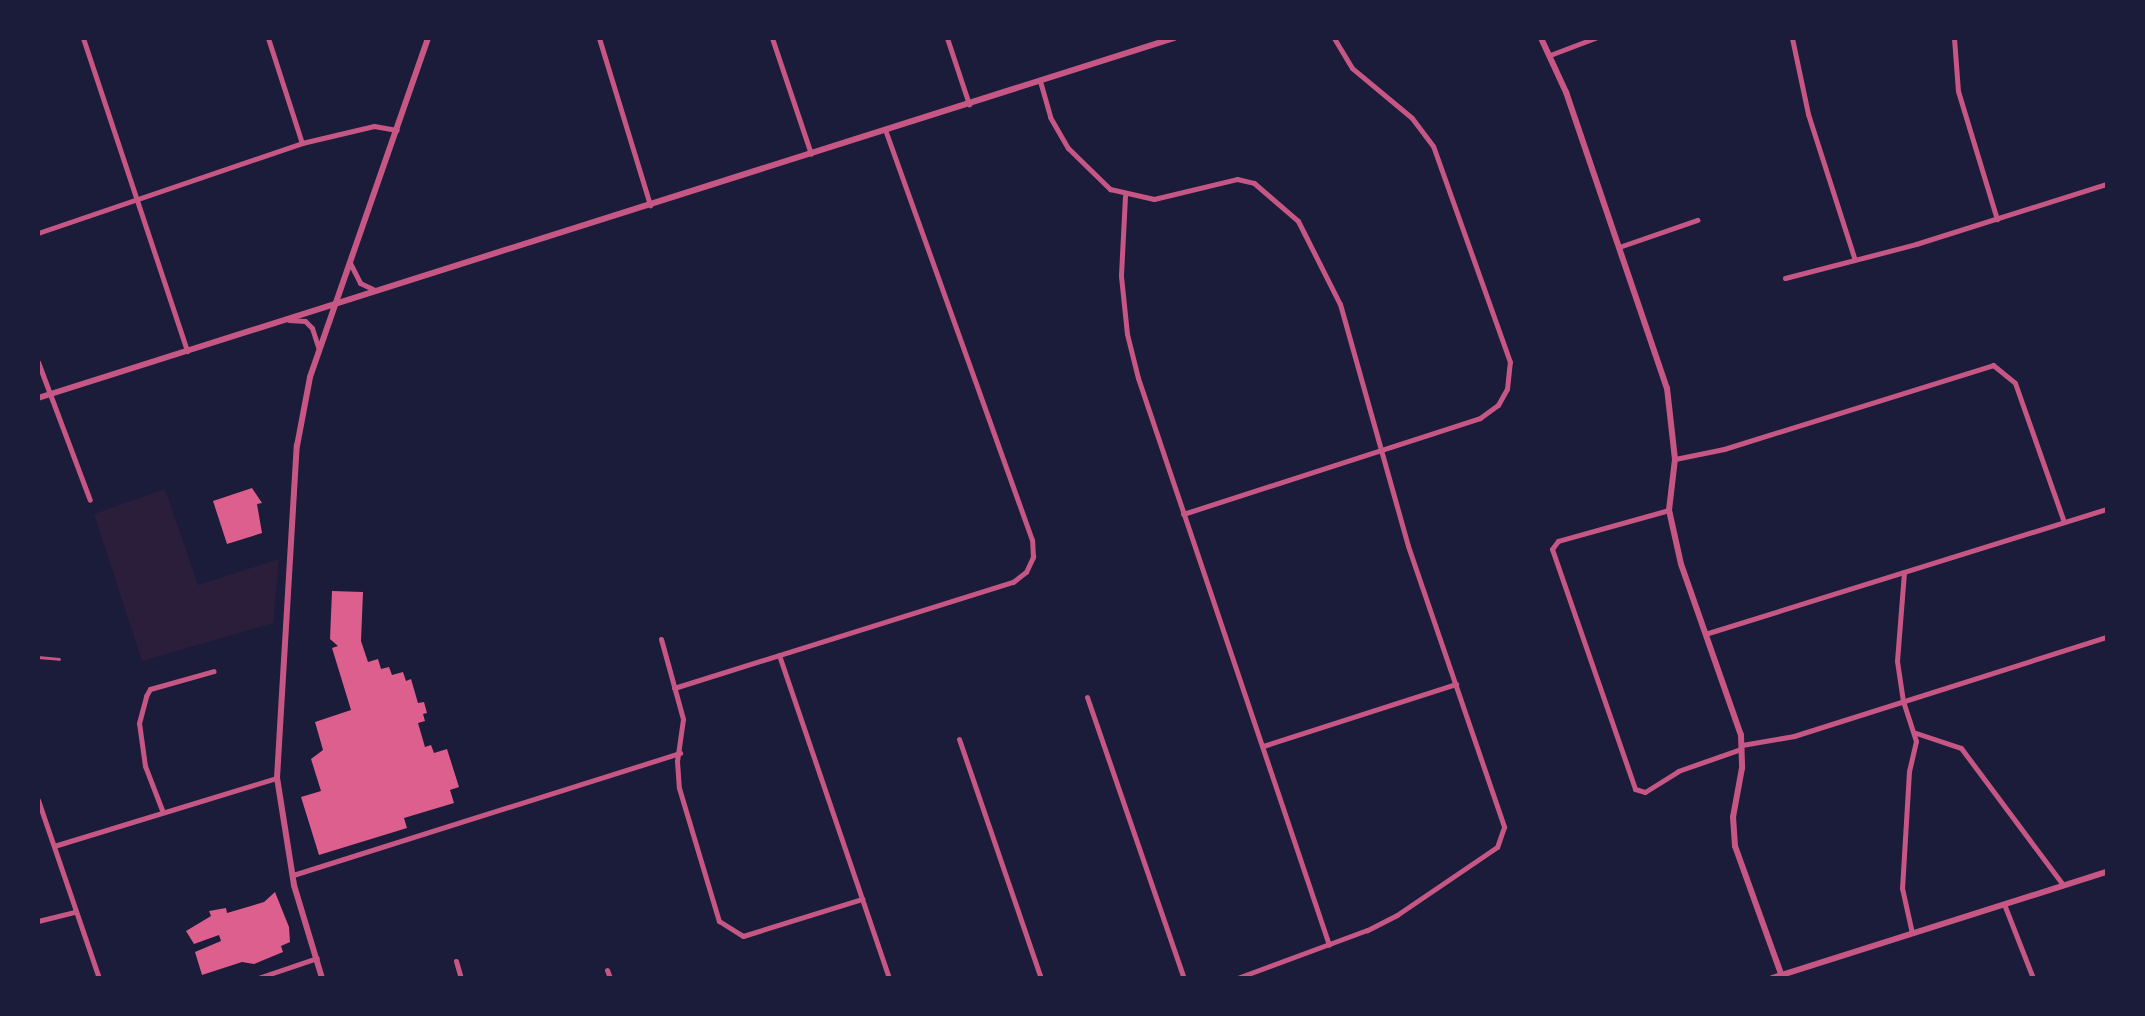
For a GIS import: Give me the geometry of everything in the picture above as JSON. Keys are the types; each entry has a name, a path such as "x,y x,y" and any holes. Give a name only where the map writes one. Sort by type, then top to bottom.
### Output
{"street":[{"path":"83,38 187,351"},
{"path":"268,38 302,143"},
{"path":"323,978 293,875 277,778 296,446 319,349 428,38"},
{"path":"598,38 650,205"},
{"path":"772,38 811,154"},
{"path":"947,38 969,104"},
{"path":"38,398 1174,38"},
{"path":"1184,514 1480,418 1502,398 1510,362 1433,146 1412,118 1352,68 1334,38"},
{"path":"1541,38 1550,55 1667,388 1675,459 1669,510 1681,564 1742,747 1733,817 1735,846 1781,975"},
{"path":"1550,55 1595,38"},
{"path":"1792,38 1808,114 1855,260"},
{"path":"1954,38 1961,104 1997,219"},
{"path":"1040,81 1050,117 1068,148 1096,180 1125,196 1154,199 1237,179 1254,183 1275,198 1310,243 1340,304 1380,450 1504,827 1500,843 1397,915 1329,945 1237,978"},
{"path":"38,233 139,201 302,143 374,126 397,130"},
{"path":"674,688 1013,582 1028,566 1032,540 885,130"},
{"path":"1785,278 1997,219 2106,184"},
{"path":"1125,196 1121,276 1127,334 1184,514 1329,945"},
{"path":"1619,247 1697,220"},
{"path":"350,261 360,283 378,291"},
{"path":"285,320 305,321 313,328 319,349"},
{"path":"38,362 90,500"},
{"path":"1675,459 1724,449 1979,366 1999,368 2015,383 2064,522"},
{"path":"1705,634 2106,509"},
{"path":"1669,510 1552,546 1635,789 1641,792 1678,771 1742,747 1794,736 2106,637"},
{"path":"1903,572 1897,661 1903,701 1916,733 1909,771 1902,888 1912,933"},
{"path":"661,639 683,719 679,788 716,915 726,930 743,936 862,898"},
{"path":"779,655 889,978"},
{"path":"162,810 145,766 139,723 146,696 150,689 214,671"},
{"path":"1263,746 1456,684"},
{"path":"1087,698 1184,978"},
{"path":"1916,733 1961,748 2063,885"},
{"path":"959,739 1041,978"},
{"path":"293,875 680,752"},
{"path":"54,846 162,810 277,778"},
{"path":"38,800 99,978"},
{"path":"38,831 48,829"},
{"path":"1773,977 2106,872"},
{"path":"2004,904 2033,978"},
{"path":"38,921 75,912"},
{"path":"258,978 317,958"},
{"path":"456,961 461,978"},
{"path":"1262,969 1265,978"},
{"path":"607,970 610,978"}],"lane":[{"path":"38,657 59,659"}],"shaded area":[{"path":"165,489 198,585 279,559 273,623 142,661 94,514"}],"building":[{"path":"252,488 262,503 257,504 262,533 227,544 213,501"},
{"path":"332,591 363,592 361,641 368,662 378,659 381,669 389,667 392,675 403,672 406,681 411,679 418,703 424,702 427,713 423,714 425,721 418,723 425,747 431,745 434,753 447,749 459,787 450,790 454,803 404,818 407,828 319,855 301,797 321,791 311,759 323,750 315,722 351,710 332,648 338,646 330,639"},
{"path":"275,892 289,927 290,942 281,946 283,952 254,964 242,962 202,975 195,952 221,941 219,935 194,944 186,931 211,916 209,911 226,908 227,913 264,902"}]}
